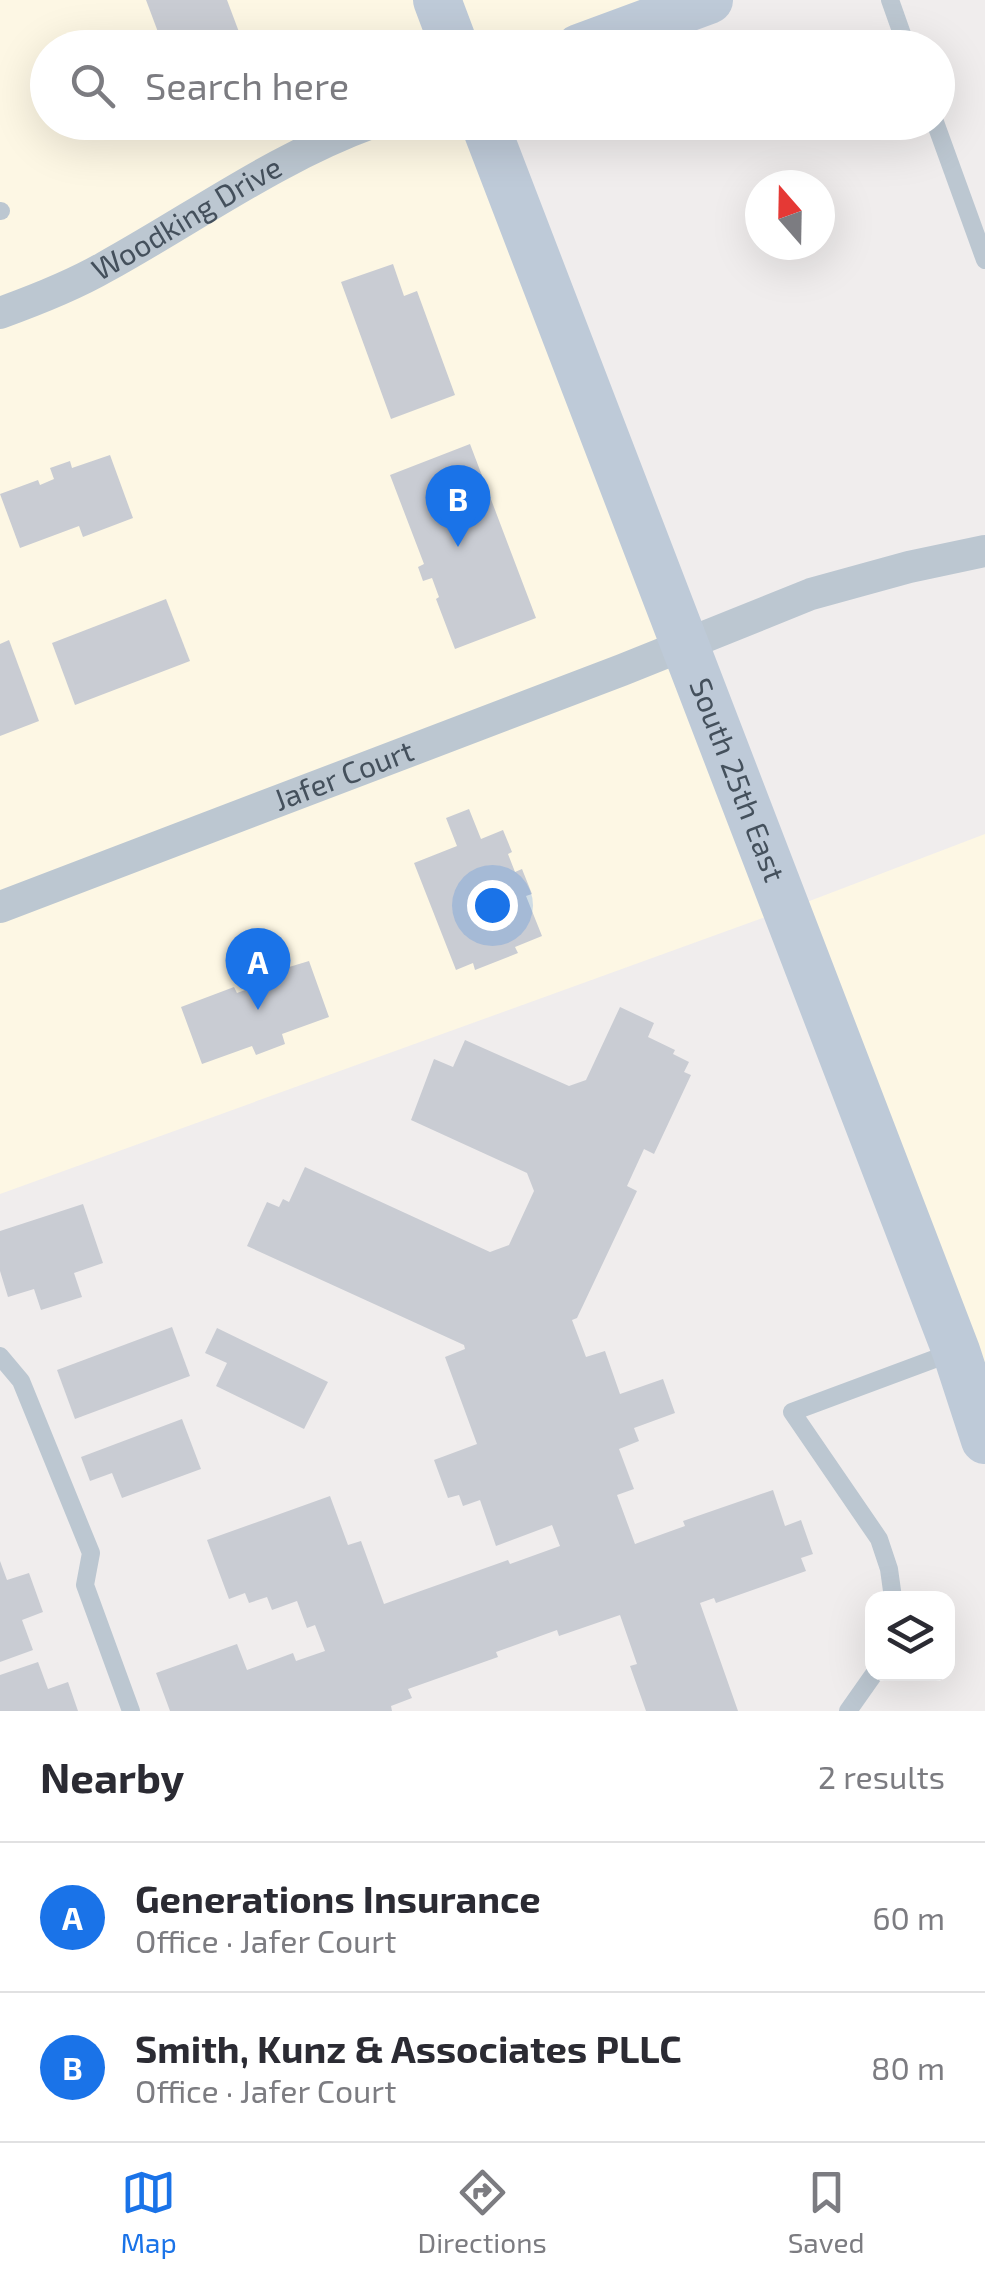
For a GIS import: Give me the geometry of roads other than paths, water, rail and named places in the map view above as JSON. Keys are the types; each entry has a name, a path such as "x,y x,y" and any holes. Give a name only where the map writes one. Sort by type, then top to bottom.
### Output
{"main road":[{"path":"437,0 448,30"},
{"path":"628,30 709,0"},
{"name":"South 25th East","path":"491,140 685,646 970,1346 985,1440"}],"street":[{"name":"Woodking Drive","path":"0,314 102,269 272,167 329,140"},
{"name":"Jafer Court","path":"0,908 811,594 985,551"}],"lane":[{"path":"890,0 901,30"},
{"path":"942,140 985,260"},
{"path":"892,1591 890,1568 880,1539 792,1412 970,1346"},
{"path":"0,1356 21,1380 91,1553 84,1585 131,1711"},
{"path":"848,1711 869,1681"}],"place":[{"name":"Smith, Kunz & Associates PLLC","path":"458,547"},
{"name":"Generations Insurance","path":"258,1010"}]}
